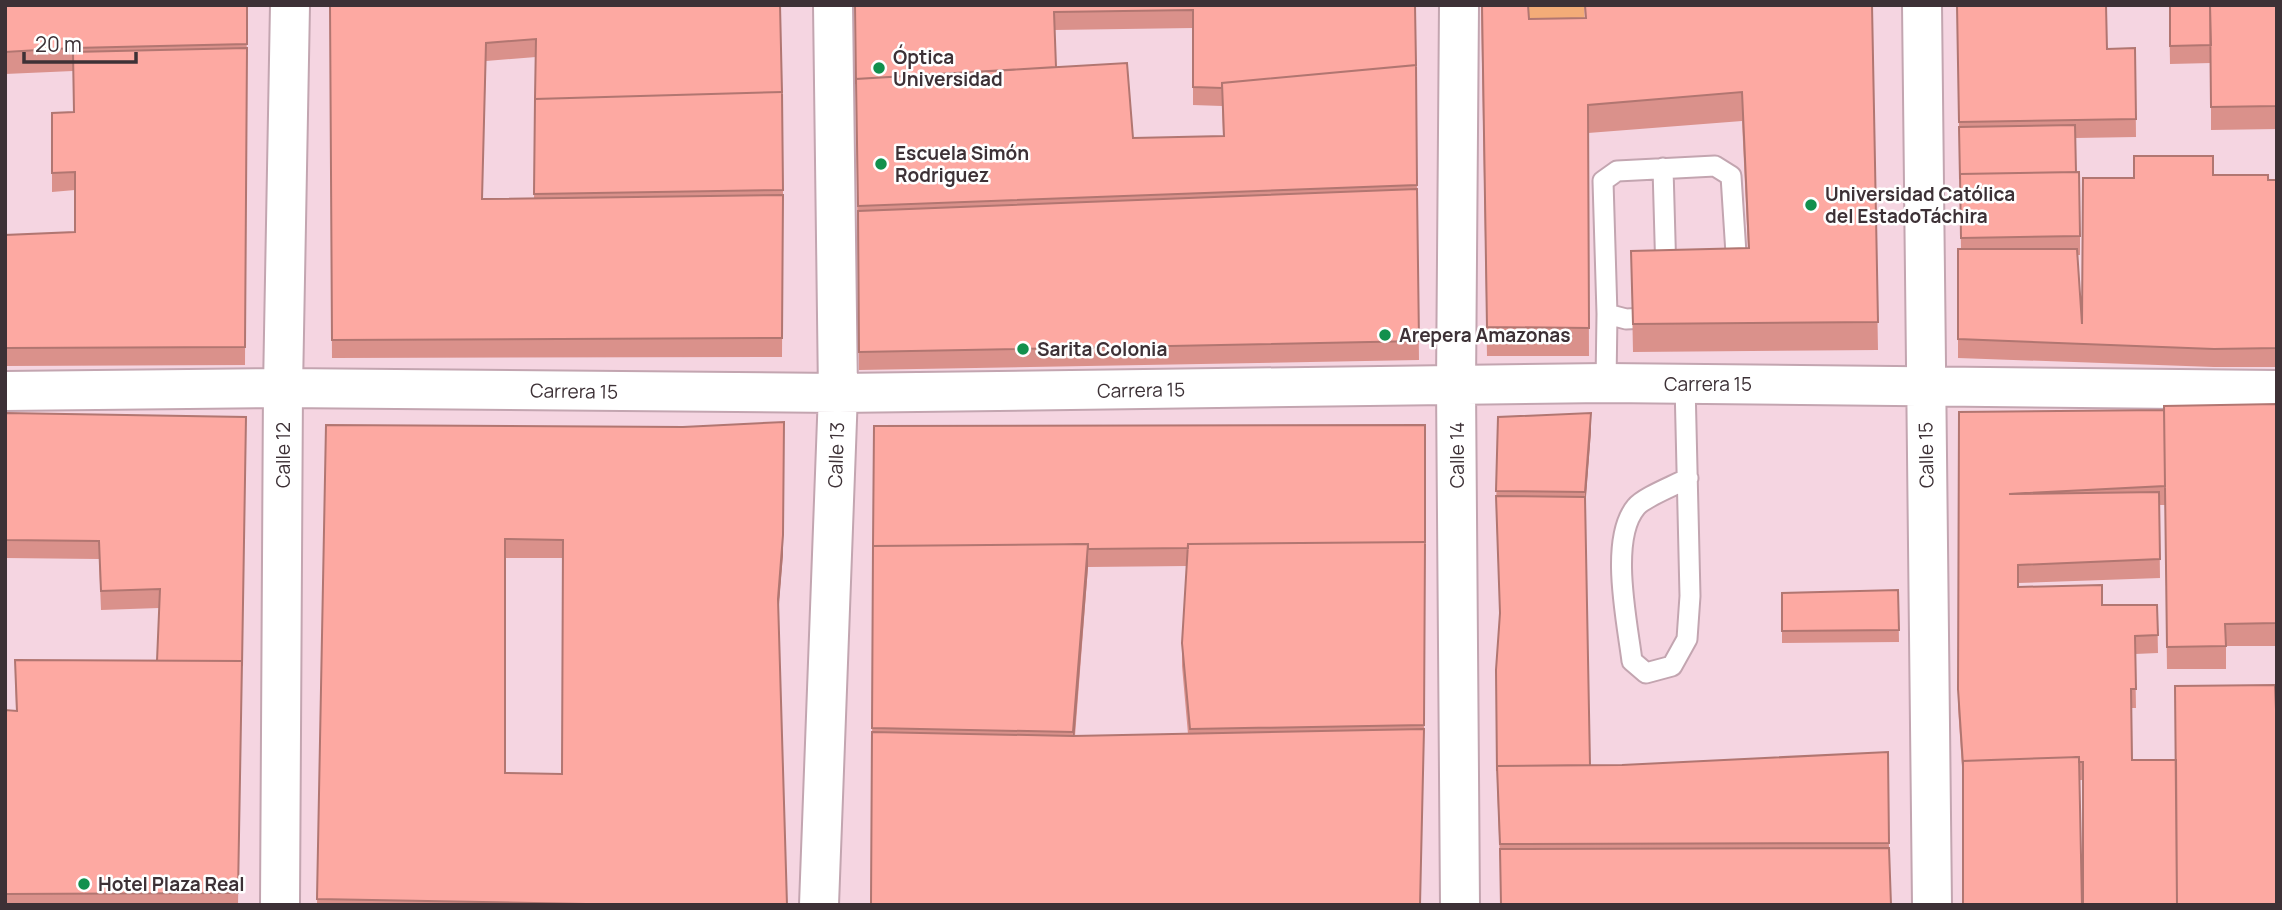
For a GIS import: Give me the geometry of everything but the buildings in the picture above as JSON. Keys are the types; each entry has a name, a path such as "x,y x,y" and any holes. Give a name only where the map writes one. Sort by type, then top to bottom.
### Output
{"street":[{"name":"Calle 12","path":"281,905 283,388 290,5"},
{"name":"Calle 13","path":"819,905 838,393 833,5"},
{"name":"Calle 14","path":"1459,5 1456,386 1460,905"},
{"name":"Calle 15","path":"1922,5 1932,905"},
{"name":"Carrera 15","path":"5,391 283,388 838,393 1606,383 2277,390"}],"lane":[{"path":"1606,383 1603,181 1617,171 1663,168 1715,166 1731,176 1739,300 1733,308 1720,314 1667,303 1626,319 1607,314"},
{"path":"1663,168 1667,303"},
{"path":"1685,384 1688,478 1690,596 1687,639 1672,666 1646,673 1632,661 1625,610 1622,537 1636,506 1688,478"}],"shaded area":[{"path":"1528,5 1584,5 1586,47 1529,48"}],"place":[{"name":"Óptica Universidad","path":"879,68"},
{"name":"Escuela Simón Rodriguez","path":"881,164"},
{"name":"Universidad Católica del EstadoTáchira","path":"1811,205"},
{"name":"Arepera Amazonas","path":"1385,335"},
{"name":"Sarita Colonia","path":"1023,349"},
{"name":"Hotel Plaza Real","path":"84,884"}]}
